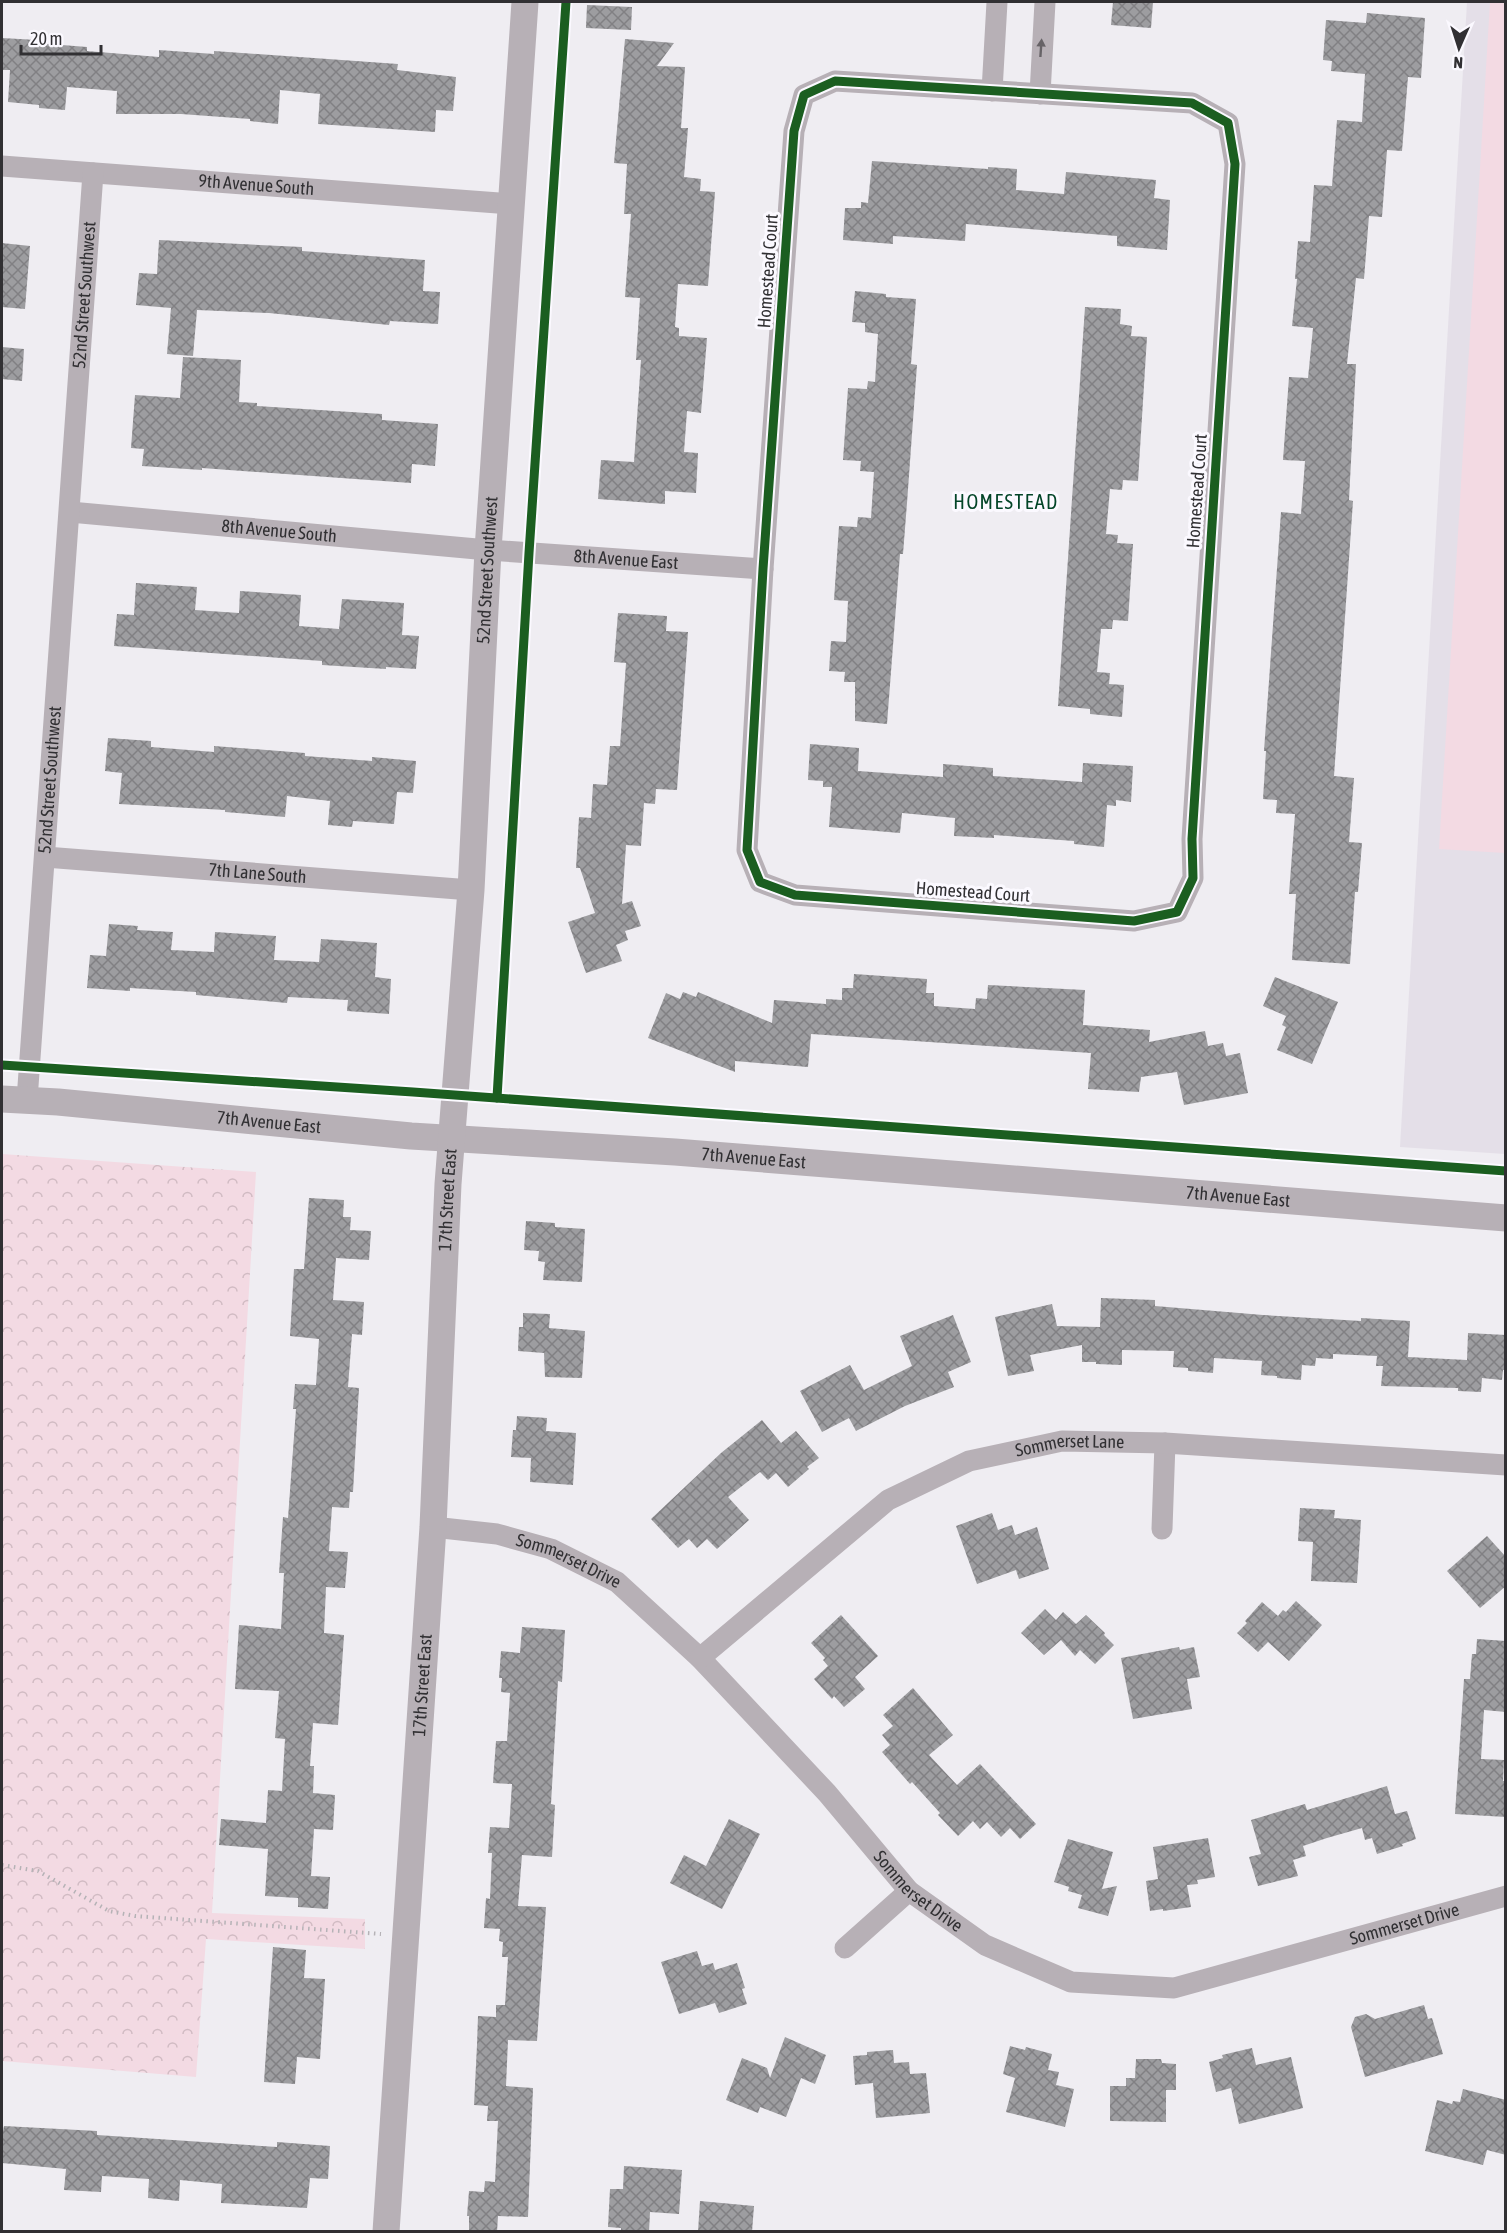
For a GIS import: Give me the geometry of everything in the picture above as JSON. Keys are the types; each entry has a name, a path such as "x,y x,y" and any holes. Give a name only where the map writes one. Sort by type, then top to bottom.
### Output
{"street":[{"name":"52nd Street Southwest","path":"452,1139 471,890 488,550 525,2"},
{"path":"992,91 998,2"},
{"path":"1040,94 1045,2"},
{"name":"Homestead Court","path":"835,81 1040,94 1192,103 1228,123 1230,133 1234,164 1192,839 1192,878 1177,912 1134,921 795,895 760,882 747,850 763,568 794,131 804,95 835,81"},
{"name":"9th Avenue South","path":"2,166 512,204"},
{"name":"52nd Street Southwest","path":"14,1099 45,857 93,173"},
{"name":"8th Avenue South","path":"70,512 488,550"},
{"name":"8th Avenue East","path":"488,550 763,568"},
{"name":"7th Lane South","path":"45,857 471,890"},
{"name":"7th Avenue East","path":"14,1099 452,1139 675,1152 1506,1218"},
{"name":"17th Street East","path":"386,2232 433,1527 452,1139"},
{"name":"Sommerset Lane","path":"700,1658 888,1500 969,1461 1062,1442 1165,1443 1506,1465"},
{"path":"1162,1529 1165,1443"},
{"name":"Sommerset Drive","path":"433,1527 497,1534 551,1549 617,1582 700,1658 827,1792 909,1891 985,1945 1071,1982 1174,1988 1506,1896"},
{"path":"845,1948 909,1891"}],"path":[{"path":"2,1865 38,1870 110,1911 135,1916 406,1935"}],"shaded area":[{"path":"1467,2 1505,2 1505,1154 1400,1147"}],"green space":[{"path":"1490,2 1506,2 1505,853 1439,849"},
{"path":"2,1154 256,1172 212,1913 365,1919 365,1949 206,1939 196,2077 2,2061"}],"building":[{"path":"1113,2 1153,2 1151,28 1111,25"},
{"path":"587,5 632,7 631,30 586,28"},
{"path":"1367,13 1425,18 1421,78 1408,77 1402,151 1387,150 1382,217 1369,216 1364,279 1356,278 1347,364 1356,364 1349,500 1353,501 1334,776 1354,778 1349,842 1362,843 1358,892 1355,892 1350,964 1292,960 1296,894 1289,894 1295,814 1276,813 1277,800 1263,799 1266,751 1264,751 1281,512 1301,514 1305,461 1283,460 1289,377 1308,378 1313,328 1292,326 1298,241 1310,242 1314,185 1332,186 1337,120 1362,122 1365,74 1331,71 1332,61 1323,60 1326,20 1366,23"},
{"path":"2,38 87,47 87,51 159,57 159,50 214,54 214,51 398,64 397,70 456,77 453,111 436,110 435,132 318,124 320,94 280,90 278,124 250,121 250,119 181,114 116,114 117,91 67,87 65,110 39,108 39,105 8,102 10,70 2,70"},
{"path":"625,39 674,43 657,66 685,67 681,128 688,128 684,177 701,179 700,191 715,192 708,286 678,284 675,327 679,328 679,336 707,338 701,413 687,411 684,452 698,453 696,493 665,491 665,504 598,499 601,460 634,462 641,360 636,360 640,298 625,297 631,214 624,214 627,164 614,163"},
{"path":"872,161 1017,169 1016,190 1064,194 1066,172 1156,180 1154,198 1170,200 1167,250 1117,246 1117,236 966,224 965,241 893,236 893,244 843,240 845,208 861,208 861,202 868,203"},
{"path":"159,240 302,247 302,251 425,260 423,291 440,292 438,324 390,321 389,325 269,313 197,310 193,356 167,354 171,308 136,305 139,273 157,274"},
{"path":"2,243 30,246 25,309 2,307"},
{"path":"855,291 886,294 886,297 916,299 911,364 917,365 887,724 855,721 855,682 844,682 845,672 829,671 831,641 846,642 848,601 834,600 839,526 857,527 858,517 871,518 874,472 860,471 861,461 843,460 848,388 867,389 868,381 875,382 878,334 865,332 865,323 852,322"},
{"path":"1085,307 1121,309 1120,324 1132,326 1131,336 1147,337 1138,481 1123,480 1122,490 1110,489 1106,534 1118,535 1117,543 1133,544 1128,621 1113,620 1112,629 1101,629 1097,672 1110,673 1109,684 1124,685 1122,717 1090,714 1090,709 1058,706"},
{"path":"2,347 24,349 22,381 2,379"},
{"path":"183,357 241,360 239,402 257,403 257,406 382,414 382,420 438,424 435,466 412,464 411,483 142,466 144,449 131,448 135,395 180,398"},
{"path":"136,583 197,587 195,610 239,613 240,591 301,595 299,626 339,629 342,599 404,603 402,635 419,636 416,669 322,665 322,661 114,646 117,614 134,615"},
{"path":"618,613 667,616 666,631 688,632 677,790 656,789 655,804 644,803 641,846 626,845 622,904 632,901 641,926 625,931 628,940 616,945 622,961 586,973 568,922 595,913 580,868 576,868 579,817 591,818 593,784 607,785 610,746 620,746 626,663 614,662"},
{"path":"108,738 151,741 151,747 214,752 214,746 372,761 372,757 416,761 413,793 397,792 394,824 353,821 352,827 328,825 330,801 287,796 285,817 225,812 225,810 119,804 122,773 105,771"},
{"path":"810,744 859,748 858,771 943,777 943,764 993,768 993,776 1082,782 1083,763 1133,766 1131,802 1116,800 1116,806 1107,805 1104,847 1074,844 1074,841 994,835 994,838 954,836 955,818 902,813 900,833 829,827 832,787 823,787 823,781 808,780"},
{"path":"109,924 138,926 137,930 173,932 171,950 214,952 215,932 276,936 274,960 319,962 321,939 377,943 375,977 391,979 389,1014 347,1011 348,1000 288,997 287,1003 196,995 196,992 87,988 90,955 106,956"},
{"path":"854,974 927,979 926,993 934,993 934,1006 975,1009 976,998 987,999 988,985 1085,990 1083,1025 1150,1030 1149,1042 1205,1031 1208,1046 1223,1043 1226,1056 1240,1053 1248,1093 1184,1105 1177,1072 1141,1077 1139,1092 1088,1089 1091,1053 811,1034 808,1067 735,1061 735,1072 648,1038 666,993 680,999 683,992 696,997 698,992 772,1023 774,1000 826,1004 826,999 842,1000 842,988 853,988"},
{"path":"1275,977 1338,1002 1312,1064 1277,1050 1286,1027 1282,1025 1286,1016 1263,1006"},
{"path":"309,1198 344,1200 343,1217 351,1217 350,1230 371,1231 369,1260 336,1258 333,1300 364,1302 362,1335 352,1334 348,1387 359,1388 353,1492 350,1492 349,1508 332,1507 329,1551 348,1552 345,1588 326,1587 324,1633 344,1635 338,1725 313,1723 310,1766 314,1766 313,1793 335,1795 333,1830 314,1829 311,1876 330,1877 328,1909 298,1907 298,1898 265,1896 268,1849 219,1845 221,1819 266,1823 268,1790 282,1791 285,1739 275,1738 279,1691 235,1689 239,1625 281,1629 284,1573 279,1573 283,1517 288,1518 296,1409 293,1409 295,1384 316,1385 319,1339 290,1336 294,1269 304,1269"},
{"path":"526,1221 555,1223 555,1227 585,1229 582,1282 543,1280 545,1262 538,1261 539,1251 524,1250"},
{"path":"1101,1298 1155,1300 1155,1306 1263,1315 1361,1321 1361,1318 1410,1321 1408,1357 1467,1360 1468,1333 1506,1335 1506,1370 1503,1370 1502,1380 1482,1378 1481,1392 1458,1391 1458,1388 1381,1386 1383,1366 1376,1366 1377,1356 1333,1354 1333,1359 1316,1358 1315,1366 1302,1365 1301,1380 1261,1375 1262,1361 1214,1358 1213,1373 1188,1371 1188,1368 1173,1367 1174,1351 1122,1350 1122,1365 1082,1362 1082,1345 1030,1355 1034,1371 1008,1376 995,1317 1052,1304 1057,1326 1100,1327"},
{"path":"523,1313 550,1314 549,1328 585,1331 582,1378 545,1377 544,1353 518,1351 519,1327 523,1327"},
{"path":"953,1315 971,1362 948,1372 954,1387 905,1406 856,1431 849,1418 822,1432 800,1391 850,1365 864,1390 912,1366 900,1336"},
{"path":"517,1416 547,1418 546,1431 576,1433 573,1485 530,1482 531,1458 511,1457 513,1430 516,1430"},
{"path":"762,1420 781,1443 796,1431 819,1458 788,1487 776,1473 768,1480 760,1472 728,1497 749,1520 717,1549 707,1539 697,1548 689,1539 678,1548 651,1519 721,1453"},
{"path":"1300,1508 1335,1510 1334,1518 1361,1520 1357,1583 1311,1581 1313,1542 1298,1541"},
{"path":"992,1513 998,1530 1012,1525 1015,1535 1037,1527 1049,1569 1019,1579 1016,1570 977,1584 956,1526"},
{"path":"1487,1536 1506,1557 1506,1586 1480,1608 1447,1571"},
{"path":"1296,1601 1322,1625 1289,1661 1268,1642 1258,1652 1237,1633 1262,1602 1278,1616 1283,1610 1286,1612"},
{"path":"1045,1609 1056,1620 1063,1612 1076,1624 1086,1615 1114,1645 1095,1664 1080,1650 1075,1656 1061,1640 1044,1655 1021,1633"},
{"path":"841,1615 878,1656 855,1677 865,1689 844,1707 834,1696 832,1699 814,1679 828,1666 823,1660 825,1658 811,1643"},
{"path":"522,1627 565,1630 562,1682 558,1681 551,1804 555,1805 552,1857 522,1855 518,1906 546,1907 537,2041 508,2040 506,2086 533,2088 528,2217 498,2216 497,2232 469,2232 469,2216 467,2216 469,2191 484,2192 485,2181 495,2182 498,2121 487,2121 488,2106 474,2105 478,2016 496,2017 496,2005 505,2005 508,1957 502,1957 503,1942 499,1941 500,1929 484,1928 486,1898 490,1899 492,1853 488,1853 490,1827 509,1828 512,1784 493,1783 496,1741 507,1741 510,1693 501,1692 502,1678 499,1678 501,1651 520,1653"},
{"path":"1477,1639 1506,1641 1506,1712 1484,1710 1481,1759 1504,1760 1506,1817 1455,1814 1464,1679 1470,1679 1472,1654 1476,1654"},
{"path":"1179,1647 1180,1650 1194,1647 1200,1677 1187,1679 1192,1709 1133,1719 1121,1658"},
{"path":"913,1688 953,1735 929,1755 957,1785 980,1764 1036,1824 1020,1839 1010,1828 1001,1837 987,1822 980,1829 973,1821 958,1836 912,1782 910,1784 882,1752 890,1745 882,1735 893,1726 883,1715"},
{"path":"1387,1786 1395,1814 1407,1811 1416,1839 1402,1844 1403,1846 1377,1854 1372,1838 1365,1840 1362,1828 1327,1838 1303,1846 1306,1856 1293,1860 1298,1876 1258,1886 1249,1857 1261,1854 1251,1820 1305,1804 1307,1810"},
{"path":"729,1819 760,1834 722,1909 670,1883 684,1855 706,1866"},
{"path":"1208,1838 1215,1877 1197,1880 1198,1884 1187,1885 1191,1907 1150,1911 1146,1881 1158,1879 1153,1847"},
{"path":"1068,1839 1113,1852 1102,1889 1117,1886 1108,1916 1078,1908 1082,1895 1068,1891 1069,1887 1054,1882"},
{"path":"273,1947 306,1950 304,1978 325,1979 320,2059 297,2057 295,2084 264,2082"},
{"path":"697,1951 702,1966 713,1963 715,1970 737,1963 745,1988 742,1989 747,2004 719,2013 715,2003 679,2014 661,1962"},
{"path":"1424,2005 1428,2019 1432,2018 1443,2054 1365,2077 1351,2027 1355,2017 1366,2014 1375,2019"},
{"path":"785,2037 826,2055 815,2084 801,2078 786,2117 760,2107 758,2113 726,2100 742,2058 767,2068 770,2078"},
{"path":"1010,2046 1025,2050 1026,2047 1052,2054 1048,2070 1059,2072 1056,2085 1074,2089 1065,2127 1006,2112 1015,2078 1003,2074"},
{"path":"1252,2048 1256,2065 1291,2057 1303,2108 1239,2124 1231,2088 1216,2092 1209,2062 1223,2058 1222,2055"},
{"path":"893,2050 894,2063 909,2062 910,2074 926,2073 930,2113 876,2118 873,2083 855,2085 853,2056 867,2055 867,2052"},
{"path":"1136,2059 1161,2059 1162,2063 1176,2064 1176,2090 1166,2090 1166,2122 1110,2121 1110,2086 1126,2086 1126,2078 1135,2078"},
{"path":"1463,2089 1506,2100 1506,2155 1487,2150 1483,2165 1425,2151 1437,2100 1452,2104 1453,2101 1460,2102"},
{"path":"4,2126 97,2131 97,2135 277,2147 277,2142 330,2146 328,2179 310,2178 307,2208 221,2203 222,2184 180,2180 179,2201 148,2198 149,2179 102,2176 101,2192 64,2190 66,2169 2,2163"},
{"path":"624,2166 682,2170 679,2214 650,2212 649,2232 608,2227 610,2189 623,2189"},
{"path":"700,2201 754,2206 752,2232 698,2232"}],"cycle path":[{"path":"497,1098 529,553 566,2"},
{"path":"835,81 1192,103 1228,123 1235,164 1192,839 1193,878 1177,912 1134,921 795,895 760,882 747,850 763,569 794,131 804,95 835,81"},
{"path":"2,1065 413,1092 1506,1171"}],"district":[{"name":"HOMESTEAD","path":"1006,502"}]}
